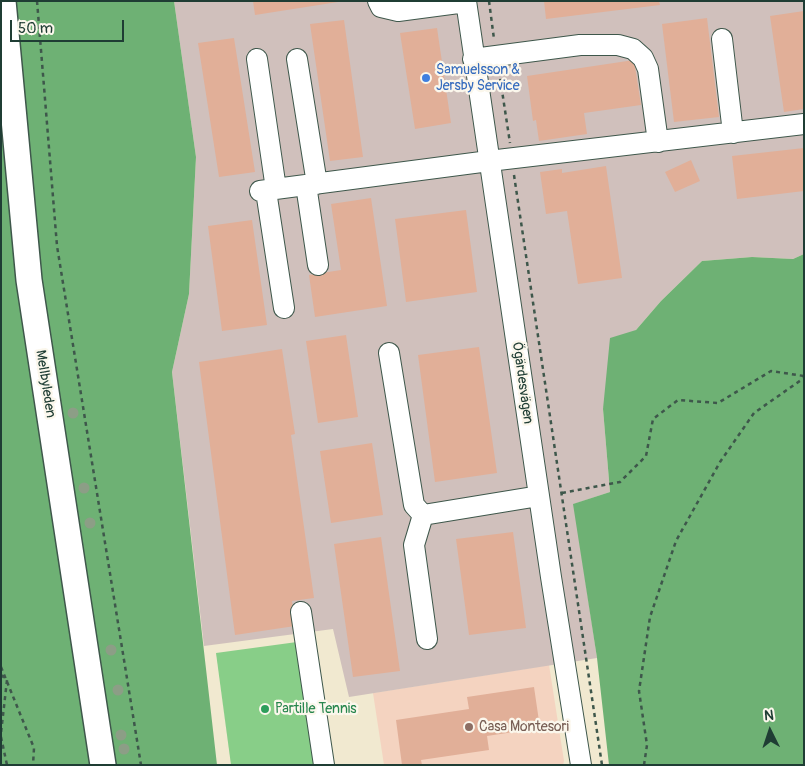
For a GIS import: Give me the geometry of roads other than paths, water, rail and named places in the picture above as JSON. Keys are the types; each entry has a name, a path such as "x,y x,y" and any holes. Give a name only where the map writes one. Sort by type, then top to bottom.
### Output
{"main road":[{"name":"Mellbyleden","path":"4,1 30,280 103,765"}],"street":[{"path":"378,1 381,7 398,11 466,2"},
{"name":"Ögärdesvägen","path":"466,2 473,59 581,765"},
{"path":"722,39 733,133"},
{"path":"473,59 580,45 618,45 633,49 643,58 648,69 658,142"},
{"path":"257,59 267,190 284,308"},
{"path":"297,60 312,185 318,265"},
{"path":"267,190 489,161 804,124"},
{"path":"389,353 414,505 423,515"},
{"path":"423,515 539,496"},
{"path":"423,515 414,545 426,639"},
{"path":"301,612 324,765"}],"place":[{"name":"Samuelsson & Jersby Service","path":"426,78"},
{"name":"Partille Tennis","path":"265,709"},
{"name":"Casa Montesori","path":"469,727"}]}
